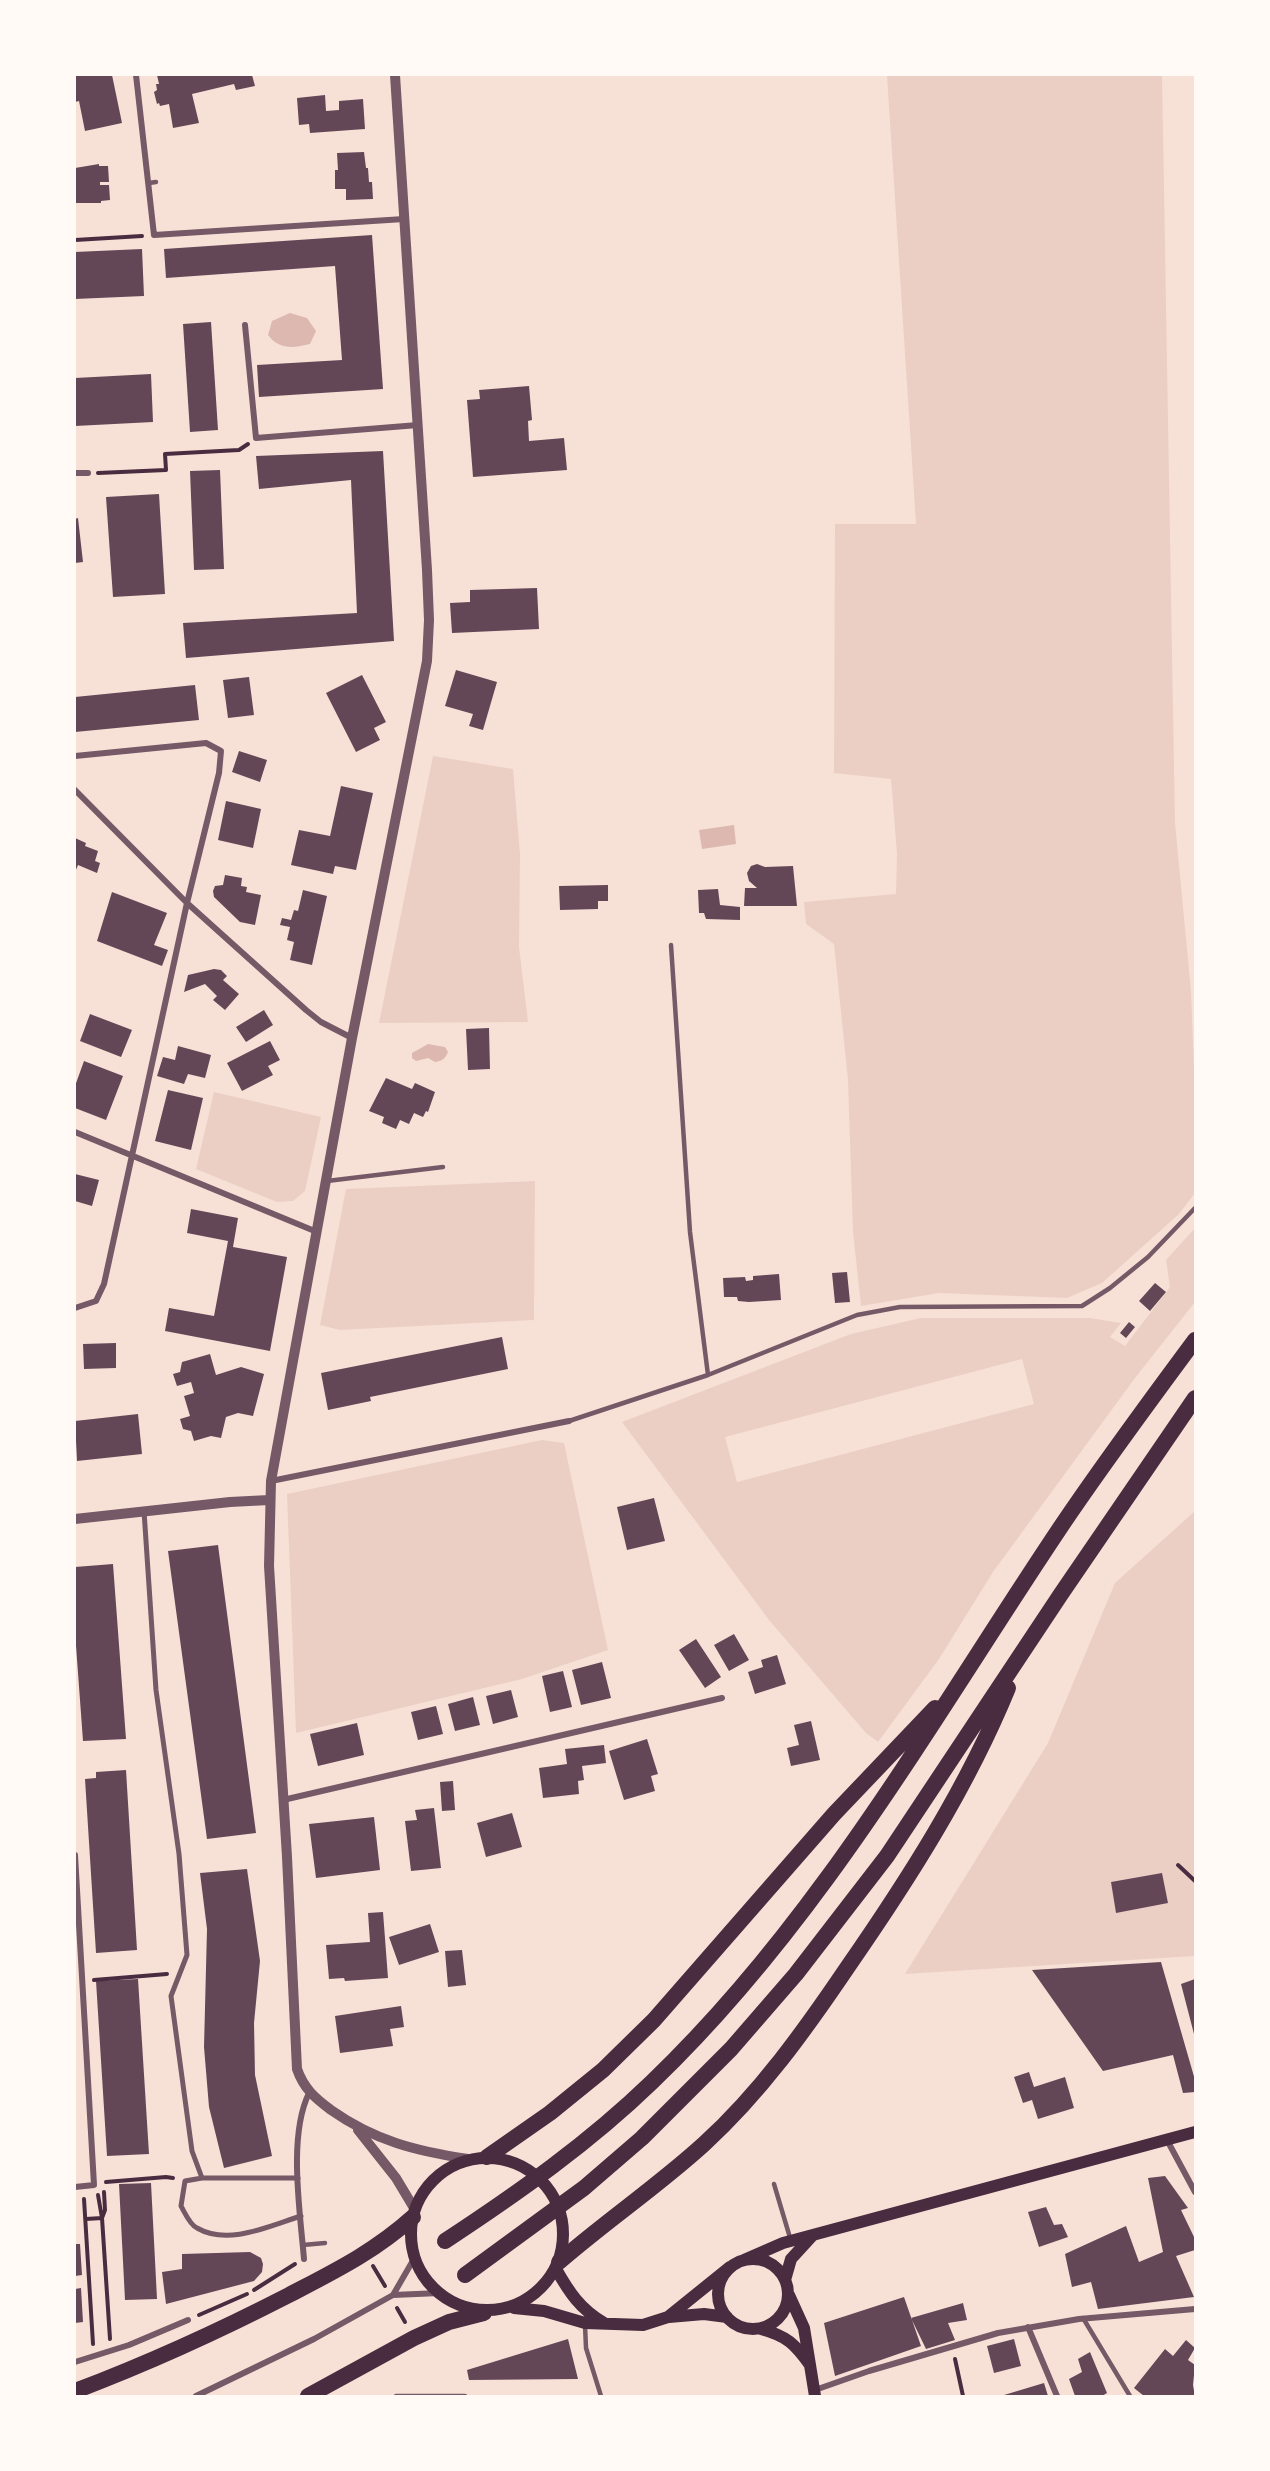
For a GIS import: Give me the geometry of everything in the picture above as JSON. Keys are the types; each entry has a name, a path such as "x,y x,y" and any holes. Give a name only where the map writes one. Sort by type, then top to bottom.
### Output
{"highway":[{"path":"445,2241 506,2201 612,2118 652,2082 706,2026 817,1893 861,1833 1060,1528 1132,1424 1195,1340"},
{"path":"465,2275 584,2188 670,2112 731,2049 803,1966 887,1856 1195,1398"},
{"path":"558,2265 705,2143 764,2080 813,2018 896,1895 961,1787 996,1717 1024,1651"},
{"path":"487,2157 550,2114 603,2070 654,2020 834,1814 960,1682"},
{"path":"75,2391 138,2367 231,2325 366,2254 391,2236 413,2213"},
{"path":"308,2396 414,2338 449,2322 484,2313"}],"main road":[{"path":"668,2317 730,2267 791,2241 1195,2132"},
{"path":"558,2265 535,2295 513,2308 484,2313 452,2302 424,2276 415,2257 411,2240 413,2213 430,2183 447,2170 468,2159 487,2157 513,2162 524,2167 541,2181 556,2204 561,2223 558,2265 570,2295 588,2314 607,2325"},
{"path":"785,2280 791,2259 813,2235"},
{"path":"744,2260 769,2262 776,2267 785,2280 789,2295 804,2328 815,2393"},
{"path":"730,2267 723,2277 718,2296 727,2317 738,2326 777,2333 789,2339 810,2365"},
{"path":"760,2329 780,2317 789,2295"},
{"path":"513,2308 544,2311 585,2323 607,2325 643,2325 668,2317 704,2314 727,2317"}],"street":[{"path":"136,75 154,235 404,219"},
{"path":"395,75 419,425 429,620 428,661 352,1038 271,1481 269,1566 283,1800 294,2049 301,2081 309,2093 356,2127 398,2145 468,2159"},
{"path":"245,325 256,438 419,425"},
{"path":"75,473 88,473"},
{"path":"75,756 206,743 221,751 219,773 187,903 104,1284 96,1301 75,1308"},
{"path":"75,790 187,903 306,1010 321,1022 352,1038"},
{"path":"75,1132 317,1232"},
{"path":"271,1481 569,1421"},
{"path":"75,1519 269,1500"},
{"path":"144,1511 156,1690 179,1854 187,1955 171,1996 192,2151 202,2178"},
{"path":"283,1800 722,1698"},
{"path":"75,1856 94,2185 75,2187"},
{"path":"304,2259 298,2178 298,2125 309,2093"},
{"path":"356,2127 396,2178 413,2213"},
{"path":"1167,2140 1192,2182 1195,2192"},
{"path":"298,2178 202,2178 185,2181 181,2206 195,2228 220,2236 246,2232 301,2216"},
{"path":"393,2295 415,2257"},
{"path":"196,2396 314,2339 393,2295 440,2293"},
{"path":"815,2393 869,2371 998,2333 1083,2318 1195,2308"},
{"path":"75,2362 111,2351 188,2320"},
{"path":"1028,2327 1057,2396"}],"lane":[{"path":"148,183 156,182"},
{"path":"670,945 690,1232 708,1375"},
{"path":"327,1181 443,1167"},
{"path":"569,1421 708,1375 857,1315 900,1307 1082,1306 1110,1288 1148,1257 1195,1208"},
{"path":"774,2184 791,2241"},
{"path":"303,2245 325,2242"},
{"path":"1083,2318 1130,2396"},
{"path":"585,2323 586,2348 601,2396"},
{"path":"396,2396 465,2396"}],"path":[{"path":"75,240 154,235"},
{"path":"116,472 166,470 165,454 239,450"},
{"path":"1178,1865 1195,1881"},
{"path":"82,1981 180,1973"},
{"path":"102,2218 105,2210 104,2183 166,2177 185,2181"},
{"path":"85,2204 94,2356"},
{"path":"99,2204 102,2218 111,2351"},
{"path":"86,2219 102,2218"},
{"path":"188,2320 253,2291 304,2259"},
{"path":"953,2346 963,2396"}],"shaded area":[{"path":"887,75 1162,75 1175,823 1191,991 1195,1095 1195,1193 1179,1214 1102,1283 1067,1298 939,1293 861,1306 853,1232 848,1080 834,944 806,924 804,902 896,894 897,854 891,779 834,773 835,524 916,524"},
{"path":"290,313 307,318 316,331 310,344 287,347 272,340 268,335 272,321"},
{"path":"433,756 513,769 520,854 519,947 528,1022 379,1023"},
{"path":"734,825 736,844 702,849 699,830"},
{"path":"428,1044 445,1047 448,1052 446,1056 435,1062 428,1058 416,1061 412,1058 412,1053"},
{"path":"214,1092 321,1117 305,1191 293,1201 277,1202 196,1169"},
{"path":"535,1181 534,1320 340,1330 320,1325 346,1189"},
{"path":"1195,1228 1195,1302 1135,1378 993,1572 939,1659 878,1742 866,1733 769,1620 622,1422 851,1334 921,1318 1090,1318 1121,1323 1110,1337 1125,1346 1170,1287 1166,1260","holes":["1022,1359 1034,1404 737,1482 725,1437"]},
{"path":"542,1440 564,1443 608,1650 522,1679 296,1733 287,1494"},
{"path":"1195,1511 1195,1956 905,1974 1048,1743 1115,1583"}],"building":[{"path":"75,75 112,75 122,123 85,131 79,101 75,102"},
{"path":"157,75 252,75 255,86 236,90 234,84 192,94 199,123 173,128 169,104 160,106 159,103 157,104 154,92 157,90 156,84 159,84"},
{"path":"325,95 326,111 339,110 339,101 363,99 365,129 310,133 309,124 299,125 297,98"},
{"path":"364,152 369,182 372,182 373,199 346,200 346,189 335,189 335,170 338,170 337,153"},
{"path":"99,164 99,166 108,166 109,182 100,182 100,185 109,185 110,200 101,201 101,203 75,203 75,168"},
{"path":"372,235 383,389 259,397 257,365 342,360 335,266 166,278 164,249"},
{"path":"142,249 144,296 75,299 75,252"},
{"path":"211,322 218,430 190,432 183,324"},
{"path":"151,374 153,422 75,426 75,378"},
{"path":"529,386 532,420 528,421 529,441 564,438 567,470 473,477 467,400 480,399 479,390"},
{"path":"383,451 394,641 186,658 183,623 357,613 351,480 259,489 256,456"},
{"path":"220,470 224,569 194,570 190,471"},
{"path":"159,494 165,594 113,597 106,497"},
{"path":"78,518 83,562 75,563 75,519"},
{"path":"537,588 539,629 452,633 450,603 470,602 470,590"},
{"path":"456,670 497,682 483,730 469,726 473,714 445,706"},
{"path":"362,675 386,722 374,728 380,740 356,752 326,693"},
{"path":"249,677 254,715 228,718 223,680"},
{"path":"195,685 199,720 75,732 75,697"},
{"path":"239,751 267,760 260,782 232,772"},
{"path":"341,786 373,793 356,870 335,866 333,874 291,865 299,830 330,836"},
{"path":"226,801 261,809 253,848 218,840"},
{"path":"75,838 86,843 85,846 98,851 95,861 100,863 97,873 78,865 75,872"},
{"path":"757,864 765,867 793,866 797,906 744,906 745,888 757,888 749,881 747,873 751,866"},
{"path":"225,875 242,878 241,886 247,887 246,892 261,895 255,925 240,922 214,897 215,886 223,885"},
{"path":"608,885 608,901 598,901 598,909 560,910 559,886"},
{"path":"718,889 720,905 740,907 740,920 706,919 704,913 699,913 698,890"},
{"path":"303,890 327,896 312,965 290,960 294,942 287,940 290,927 280,925 282,918 291,920 294,910 298,911"},
{"path":"112,892 167,913 154,945 168,950 162,966 97,941"},
{"path":"214,969 221,970 227,976 223,980 239,994 225,1010 213,1000 217,996 205,984 184,992 188,975"},
{"path":"264,1010 273,1025 246,1042 236,1027"},
{"path":"90,1014 132,1030 121,1057 80,1041"},
{"path":"489,1028 490,1069 468,1070 466,1029"},
{"path":"270,1041 280,1060 268,1066 273,1075 242,1091 227,1063"},
{"path":"178,1046 211,1055 205,1078 188,1074 184,1084 157,1076 163,1057 175,1060"},
{"path":"84,1061 123,1076 106,1120 75,1108 75,1086"},
{"path":"386,1078 412,1089 415,1083 435,1092 428,1112 426,1111 423,1117 414,1113 409,1124 400,1120 396,1129 382,1123 384,1117 369,1111"},
{"path":"168,1090 203,1098 191,1150 155,1141"},
{"path":"75,1174 99,1180 92,1206 75,1201"},
{"path":"191,1209 238,1218 233,1247 287,1257 270,1351 165,1331 169,1308 214,1316 228,1241 187,1233"},
{"path":"847,1272 850,1302 835,1303 832,1273"},
{"path":"779,1274 781,1300 749,1302 738,1301 737,1297 724,1297 723,1278 745,1277 746,1281 753,1280 753,1276"},
{"path":"1155,1283 1166,1292 1150,1311 1139,1301"},
{"path":"1129,1322 1135,1327 1126,1338 1120,1333"},
{"path":"502,1337 508,1369 370,1397 371,1401 328,1410 321,1373"},
{"path":"116,1343 116,1368 84,1369 83,1344"},
{"path":"210,1354 216,1375 241,1367 264,1374 253,1416 238,1413 226,1417 221,1438 211,1436 194,1441 191,1431 183,1429 180,1419 190,1416 184,1396 194,1393 191,1382 177,1386 173,1374 180,1372 182,1362"},
{"path":"138,1414 142,1454 77,1461 75,1421"},
{"path":"654,1498 665,1541 627,1550 617,1507"},
{"path":"218,1545 256,1833 207,1839 168,1551"},
{"path":"113,1564 126,1739 83,1741 75,1632 75,1567"},
{"path":"734,1634 749,1660 729,1671 714,1645"},
{"path":"696,1639 721,1677 705,1688 679,1650"},
{"path":"777,1655 786,1684 755,1694 748,1672 763,1667 761,1660"},
{"path":"602,1662 611,1698 581,1705 572,1670"},
{"path":"563,1671 572,1707 550,1712 542,1676"},
{"path":"511,1690 518,1717 493,1724 486,1696"},
{"path":"473,1697 480,1725 455,1731 448,1704"},
{"path":"436,1706 443,1734 418,1740 411,1712"},
{"path":"811,1721 820,1760 791,1766 787,1748 799,1745 794,1725"},
{"path":"357,1723 364,1755 318,1766 310,1734"},
{"path":"647,1739 658,1774 651,1776 655,1791 624,1800 609,1751"},
{"path":"604,1745 606,1763 582,1766 584,1780 578,1781 579,1794 543,1798 539,1768 567,1764 565,1749"},
{"path":"126,1770 137,1950 96,1953 85,1779 96,1778 96,1772"},
{"path":"453,1781 455,1810 442,1811 440,1782"},
{"path":"434,1808 441,1868 411,1871 405,1821 417,1820 415,1810"},
{"path":"512,1813 522,1847 486,1857 477,1823"},
{"path":"374,1817 380,1870 316,1878 309,1824"},
{"path":"247,1869 260,1961 254,2023 255,2075 272,2156 224,2168 209,2107 204,2047 207,1929 200,1873"},
{"path":"1162,1873 1168,1903 1116,1913 1111,1882"},
{"path":"383,1912 388,1978 345,1981 344,1978 329,1979 326,1945 370,1942 368,1913"},
{"path":"430,1924 439,1952 399,1965 389,1937"},
{"path":"462,1950 466,1985 448,1987 445,1951"},
{"path":"1161,1962 1195,2080 1195,2092 1183,2093 1173,2055 1103,2071 1032,1970"},
{"path":"138,1979 149,2154 107,2156 96,1981"},
{"path":"1195,1979 1195,2034 1194,2034 1181,1984"},
{"path":"401,2006 404,2027 390,2029 393,2046 340,2053 335,2016"},
{"path":"1029,2072 1034,2087 1065,2077 1074,2108 1038,2119 1032,2100 1023,2103 1014,2077"},
{"path":"1165,2176 1188,2208 1181,2210 1195,2239 1195,2250 1176,2256 1194,2297 1098,2309 1091,2282 1072,2287 1065,2254 1126,2226 1139,2262 1163,2252 1148,2178"},
{"path":"151,2183 157,2299 125,2300 119,2184"},
{"path":"1046,2207 1054,2225 1062,2224 1068,2237 1039,2247 1028,2212"},
{"path":"75,2244 80,2244 82,2275 75,2276"},
{"path":"250,2252 261,2258 263,2264 262,2272 254,2281 166,2304 162,2272 182,2269 182,2254"},
{"path":"81,2288 83,2322 75,2323 75,2289"},
{"path":"904,2297 921,2346 835,2376 824,2323"},
{"path":"963,2303 967,2320 948,2323 955,2340 926,2349 911,2318"},
{"path":"568,2339 578,2379 469,2380 467,2370"},
{"path":"1014,2339 1021,2366 994,2373 987,2346"},
{"path":"1186,2340 1195,2348 1188,2360 1195,2365 1193,2385 1195,2396 1144,2396 1134,2388 1165,2349 1173,2356"},
{"path":"1090,2352 1107,2393 1102,2396 1075,2396 1069,2379 1082,2372 1078,2359"},
{"path":"1044,2383 1048,2396 1004,2396 1004,2395"}]}
